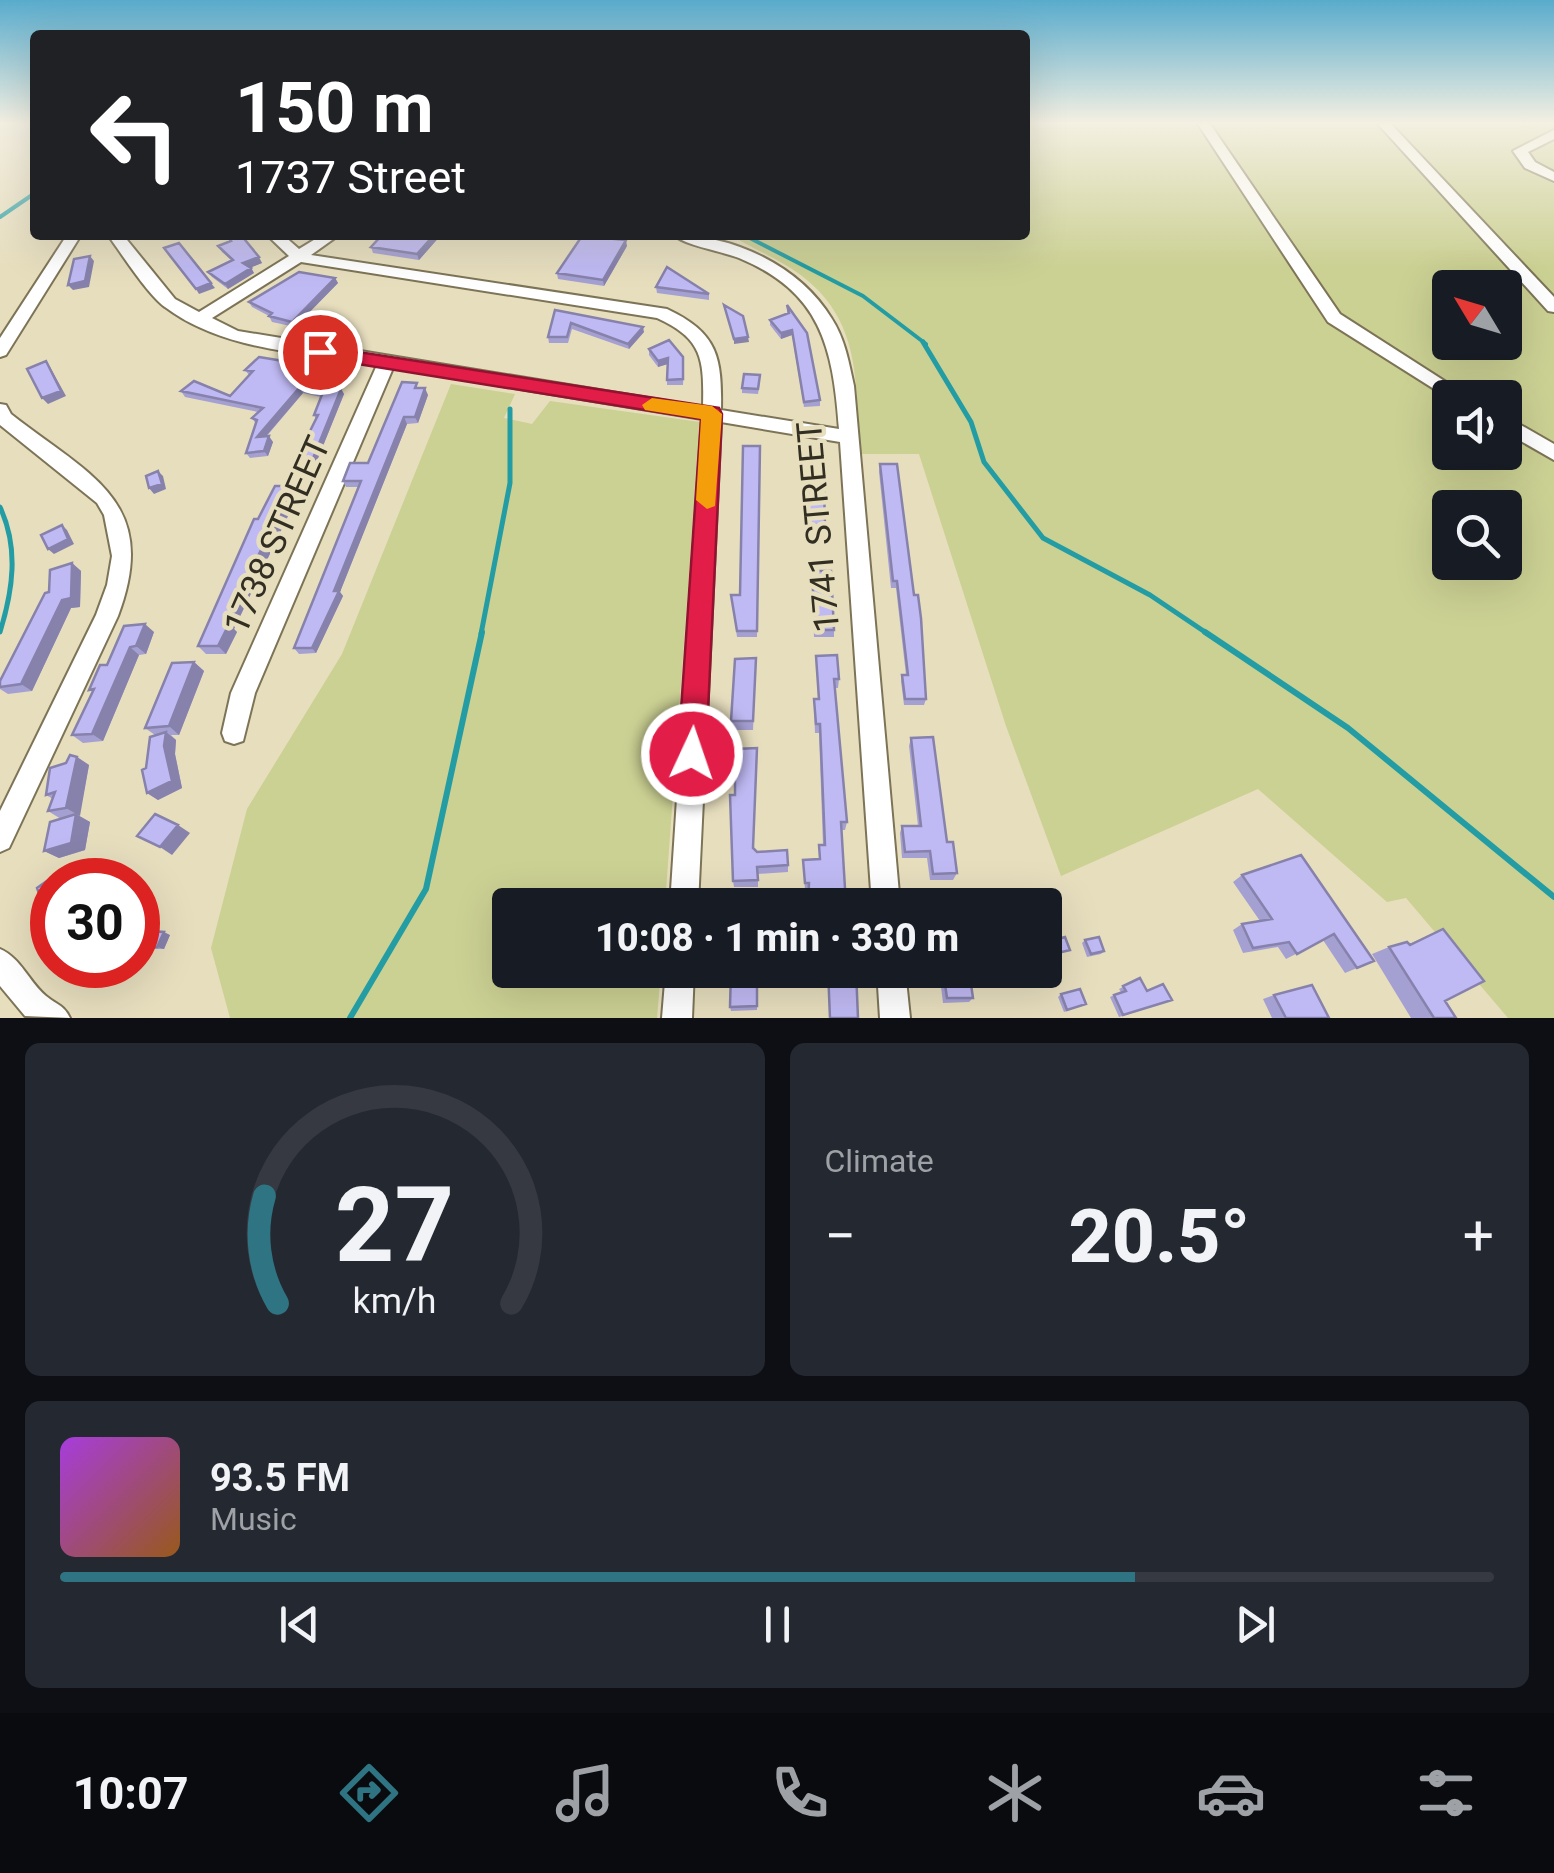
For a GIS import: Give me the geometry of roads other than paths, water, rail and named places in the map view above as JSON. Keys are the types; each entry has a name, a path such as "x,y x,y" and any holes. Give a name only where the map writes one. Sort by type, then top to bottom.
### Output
{"street":[{"path":"1236,172 1334,318 1433,380"},
{"path":"1428,172 1554,307"},
{"path":"0,351 71,240"},
{"path":"119,240 159,294 198,320 255,341 849,437"},
{"path":"280,240 298,256 661,313 682,321 708,348 713,363 712,414 685,888"},
{"path":"198,320 324,240"},
{"name":"1741 STREET","path":"697,240 747,255 800,286 834,332 841,358 849,437 885,888"},
{"name":"1738 STREET","path":"234,734 243,693 386,364"},
{"path":"0,410 4,418 104,498 116,514 124,549 120,586 0,840"},
{"path":"1522,433 1554,453"},
{"path":"0,963 24,995 54,1018"},
{"path":"677,1018 679,988"},
{"path":"893,988 895,1018"}],"waterway":[{"path":"0,217 30,196"},
{"path":"754,240 863,296 926,344"},
{"path":"923,342 971,422 984,462 1043,538 1150,595 1208,634"},
{"path":"481,634 510,483 510,409"},
{"path":"0,507 12,553 8,601 0,632"},
{"path":"350,1018 426,889 482,632"},
{"path":"1205,632 1348,728 1554,897"}]}
